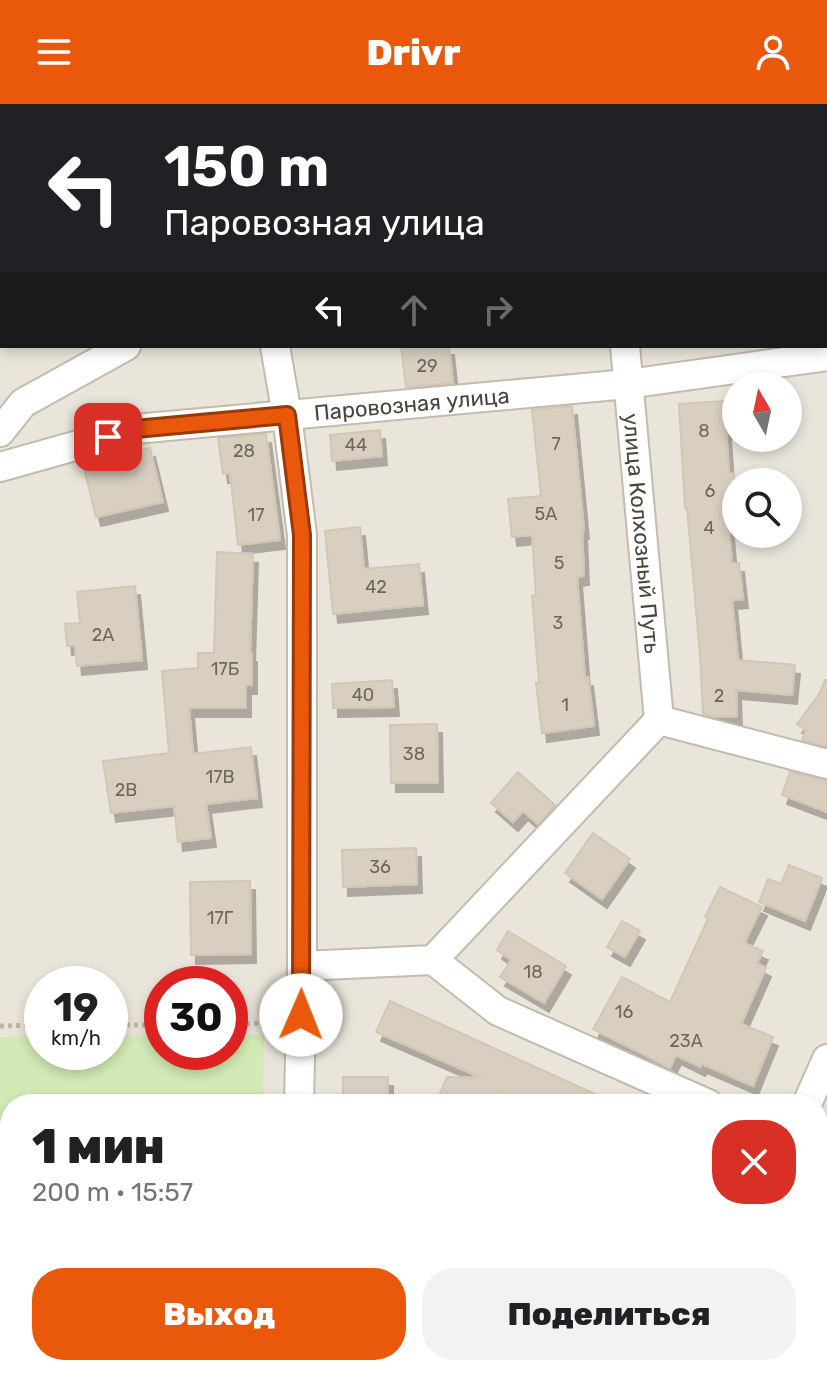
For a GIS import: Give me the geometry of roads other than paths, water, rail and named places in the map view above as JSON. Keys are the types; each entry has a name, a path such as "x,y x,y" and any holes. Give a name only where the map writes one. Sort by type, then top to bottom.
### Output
{"street":[{"path":"0,432 23,403 122,348"},
{"path":"275,348 302,535 299,1094"},
{"name":"улица Колхозный Путь","path":"625,348 659,720"},
{"name":"Паровозная улица","path":"0,467 135,429 628,384 827,356"},
{"path":"433,960 659,720 827,764"},
{"path":"302,966 433,960 498,1011 685,1094"},
{"path":"811,1094 827,1059"}]}
